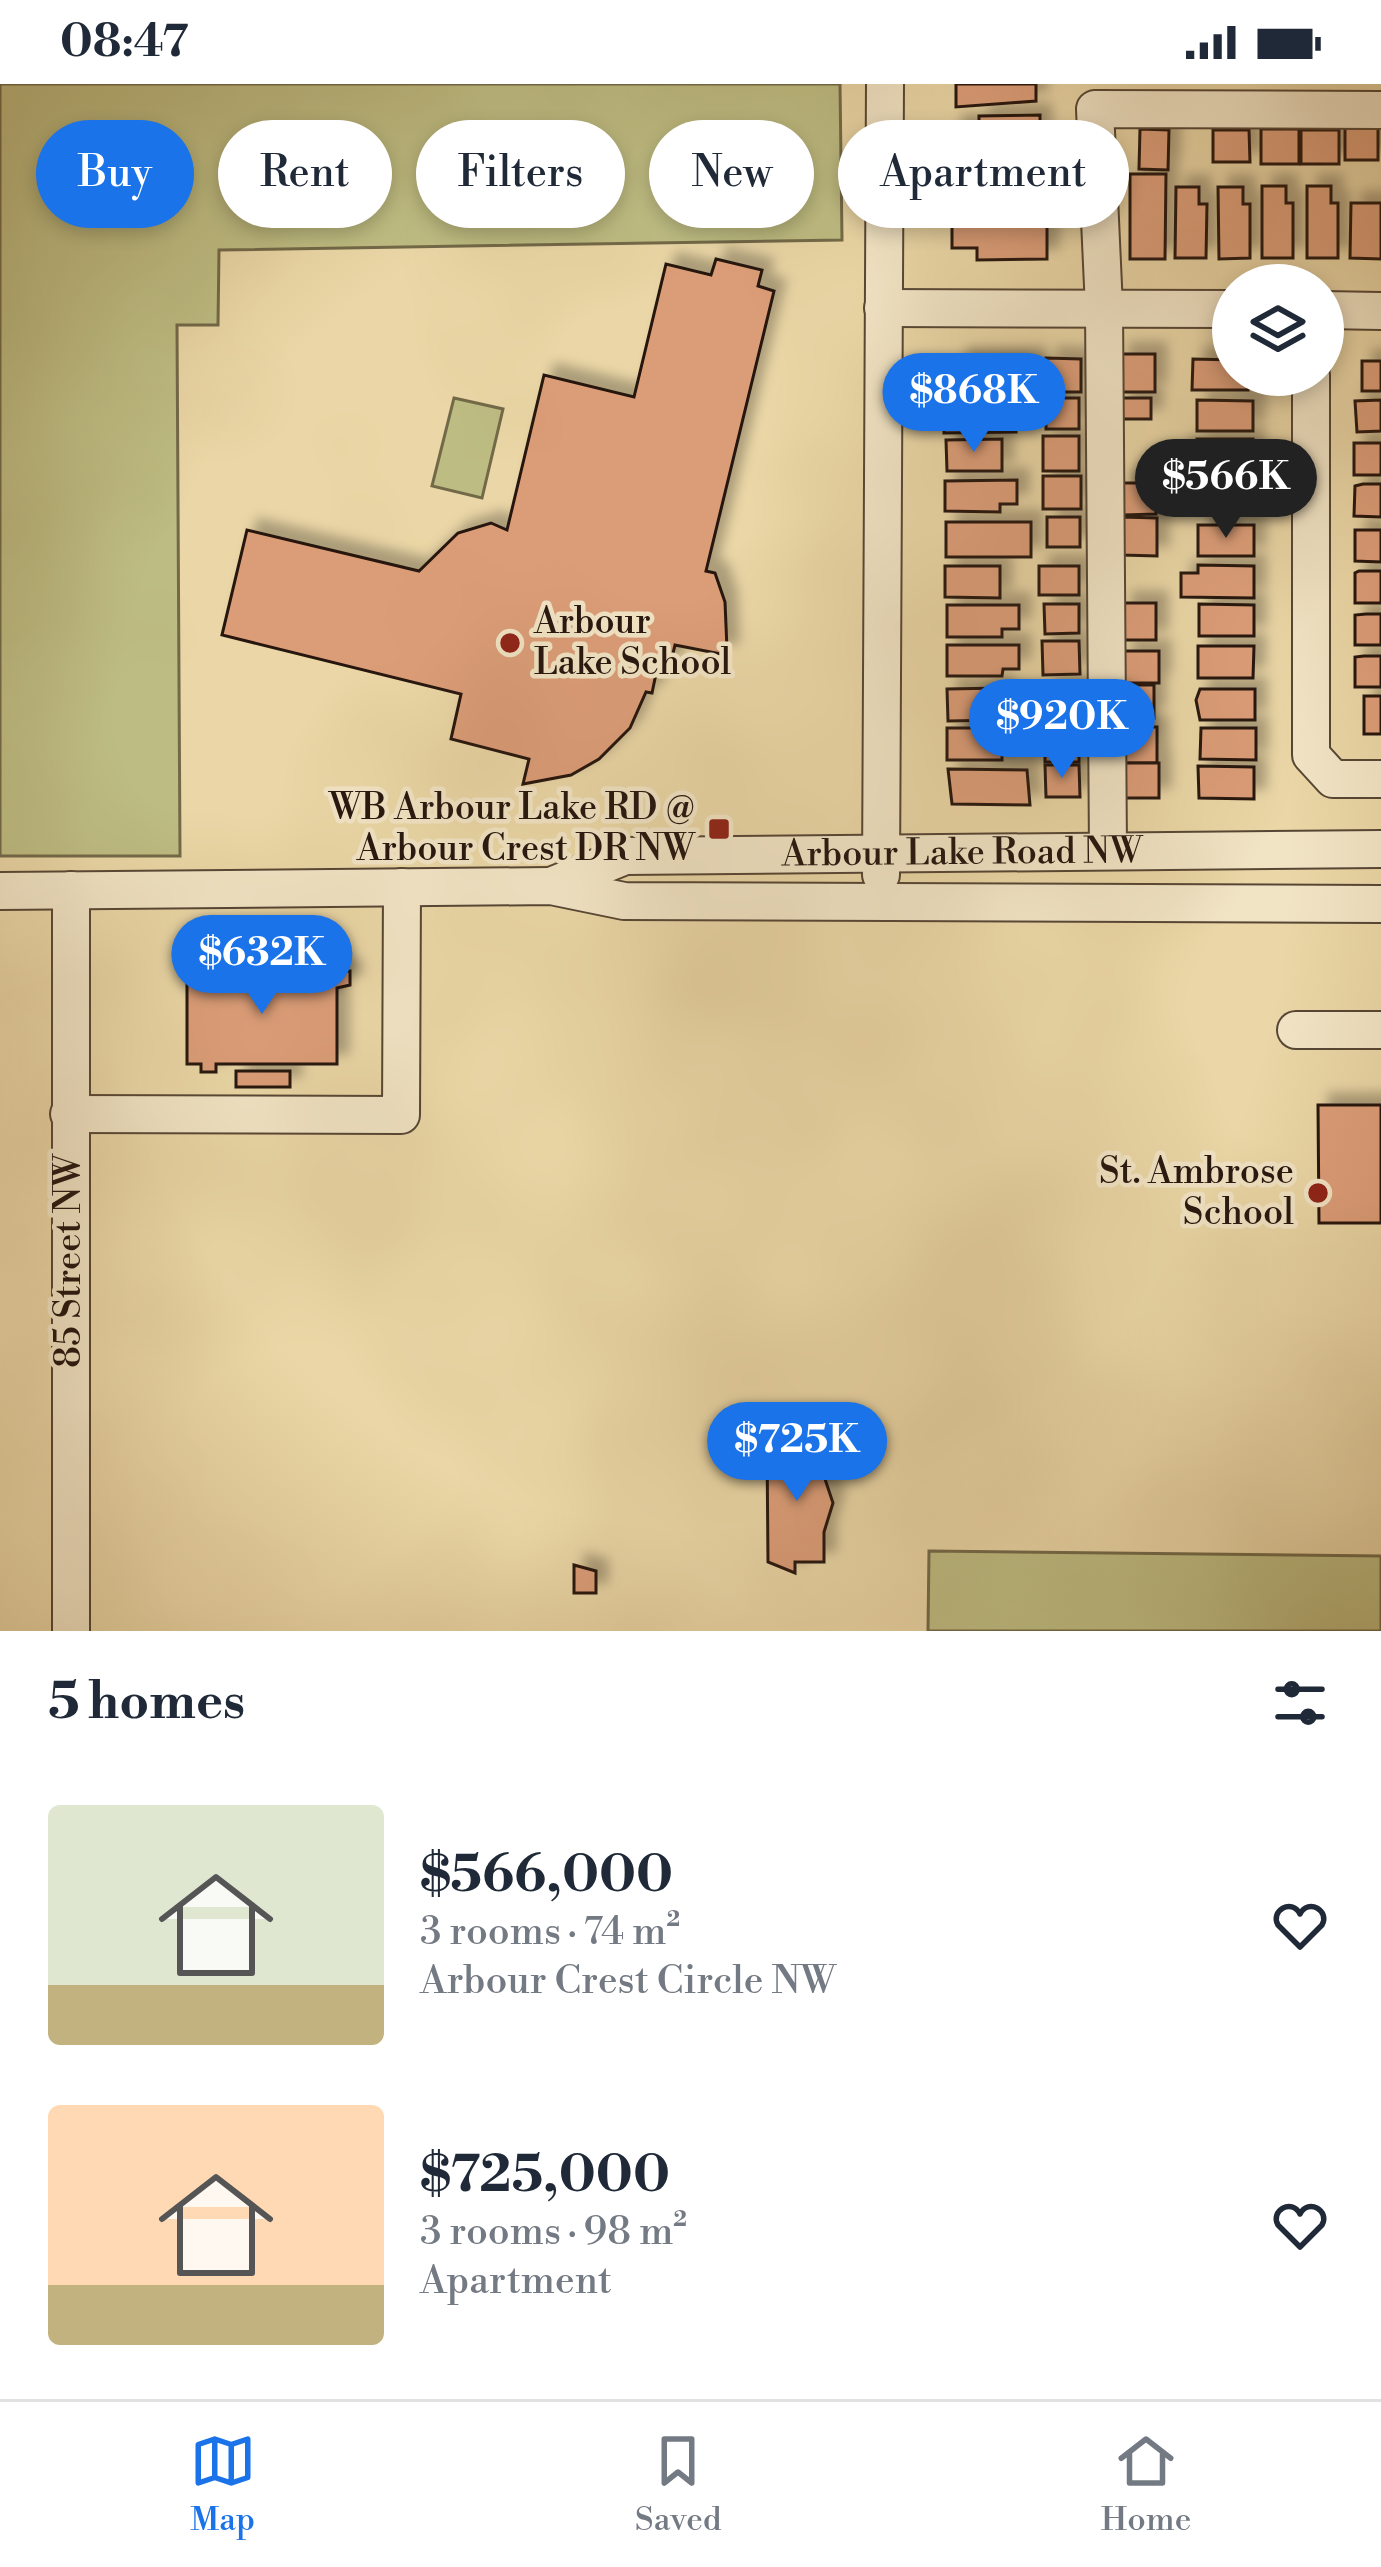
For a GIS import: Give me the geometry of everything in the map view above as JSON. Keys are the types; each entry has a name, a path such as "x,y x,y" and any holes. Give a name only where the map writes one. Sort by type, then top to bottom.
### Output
{"street":[{"path":"881,902 885,84"},
{"path":"1107,834 1104,308 1095,110 1381,110"},
{"path":"883,308 1212,309"},
{"path":"1344,310 1381,310"},
{"path":"1310,396 1311,754 1333,778 1381,779"},
{"name":"Arbour Lake Road NW","path":"550,886 625,856 881,851 1107,834 1381,849"},
{"name":"Arbour Lake Road NW","path":"0,890 550,886 624,901 1381,904"},
{"path":"69,1114 401,1115 402,887"},
{"name":"85 Street NW","path":"70,890 71,1631"},
{"path":"1296,1030 1381,1030"}],"shaded area":[{"path":"0,84 840,84 838,228 842,228 842,240 219,250 218,325 177,325 180,856 0,856"},
{"path":"454,398 503,409 482,498 432,486"},
{"path":"929,1551 1381,1556 1381,1631 928,1631"}],"building":[{"path":"956,84 1036,84 1036,101 956,107"},
{"path":"1040,115 1040,120 979,120 979,116"},
{"path":"1345,128 1378,128 1378,160 1345,160"},
{"path":"1140,129 1169,130 1168,170 1139,169"},
{"path":"1261,129 1299,129 1299,164 1261,164"},
{"path":"1213,130 1249,130 1250,162 1213,162"},
{"path":"1301,130 1339,130 1339,164 1301,164"},
{"path":"1130,174 1166,174 1165,259 1130,259"},
{"path":"1262,186 1286,186 1286,203 1293,203 1293,258 1262,258"},
{"path":"1307,186 1331,186 1331,203 1338,203 1338,258 1307,258"},
{"path":"1176,187 1199,187 1199,204 1207,204 1206,258 1175,258"},
{"path":"1218,187 1243,187 1243,204 1250,204 1250,258 1219,259"},
{"path":"1351,203 1381,203 1381,259 1350,258"},
{"path":"952,228 1047,228 1047,259 977,260 977,248 952,248"},
{"path":"716,259 762,270 758,286 774,291 706,571 715,573 725,602 726,655 675,645 670,666 658,664 652,693 646,692 630,728 599,759 571,775 523,784 529,759 451,739 461,694 222,635 247,530 419,571 458,533 491,523 507,530 544,375 634,397 666,264 711,275"},
{"path":"1119,354 1155,354 1155,392 1119,392"},
{"path":"1034,358 1037,393 961,392 956,359"},
{"path":"1046,358 1081,359 1081,392 1047,392"},
{"path":"1193,359 1212,359 1212,390 1192,390"},
{"path":"1362,361 1381,361 1381,391 1362,391"},
{"path":"1046,398 1079,398 1079,429 1046,429"},
{"path":"1119,398 1151,398 1151,419 1119,419"},
{"path":"1197,400 1253,401 1253,431 1197,431"},
{"path":"1381,400 1381,431 1357,432 1355,401"},
{"path":"944,401 999,401 1000,408 1016,408 1016,432 944,433"},
{"path":"1043,436 1079,436 1079,471 1043,471"},
{"path":"1002,439 1002,471 947,471 946,440"},
{"path":"1197,439 1253,439 1253,471 1181,471 1180,447 1197,447"},
{"path":"1354,443 1381,443 1381,475 1354,475"},
{"path":"1043,476 1081,476 1081,509 1043,509"},
{"path":"1017,480 1017,504 1000,504 1000,512 945,511 945,481"},
{"path":"1198,480 1253,480 1253,511 1198,511"},
{"path":"1122,483 1156,483 1156,514 1123,515"},
{"path":"1381,484 1381,517 1354,516 1355,486"},
{"path":"1047,517 1080,517 1080,547 1047,547"},
{"path":"1122,517 1157,518 1157,556 1122,555"},
{"path":"946,522 1031,522 1031,557 946,557"},
{"path":"1198,525 1254,525 1254,556 1198,556"},
{"path":"1355,530 1381,530 1381,562 1355,561"},
{"path":"1198,565 1254,566 1254,598 1181,597 1181,573 1198,573"},
{"path":"945,566 1000,566 1000,598 945,597"},
{"path":"1039,566 1079,566 1079,595 1039,595"},
{"path":"1381,571 1381,603 1355,603 1355,573"},
{"path":"1122,603 1156,603 1156,640 1122,640"},
{"path":"1044,604 1079,604 1079,633 1045,634"},
{"path":"1199,604 1254,605 1254,636 1199,636"},
{"path":"947,605 1019,605 1019,629 1002,629 1002,637 947,637"},
{"path":"1381,614 1381,645 1355,645 1355,615"},
{"path":"1042,641 1079,641 1080,674 1043,675"},
{"path":"947,645 1019,645 1019,669 1003,669 1002,676 947,676"},
{"path":"1198,646 1254,646 1253,678 1198,678"},
{"path":"1122,651 1159,651 1159,683 1122,683"},
{"path":"1381,656 1381,687 1355,687 1355,657"},
{"path":"1122,685 1154,685 1154,718 1122,718"},
{"path":"1045,686 1080,686 1080,718 1046,718"},
{"path":"1002,688 1002,720 948,721 947,689"},
{"path":"1200,689 1255,689 1255,720 1200,720 1196,700"},
{"path":"1364,696 1381,696 1381,734 1364,734"},
{"path":"1123,727 1157,727 1157,763 1123,763"},
{"path":"947,728 1019,728 1019,752 1002,752 1002,760 947,760"},
{"path":"1201,728 1256,728 1256,760 1200,759"},
{"path":"1045,729 1079,729 1079,762 1045,762"},
{"path":"1122,763 1159,763 1159,798 1122,798"},
{"path":"1045,765 1079,765 1080,797 1046,797"},
{"path":"1198,766 1254,767 1254,799 1199,798"},
{"path":"948,769 1027,770 1030,805 952,804"},
{"path":"187,969 350,971 350,985 337,988 337,1064 216,1064 216,1072 201,1072 201,1064 187,1064"},
{"path":"236,1071 290,1071 290,1087 236,1087"},
{"path":"1318,1105 1381,1105 1381,1223 1319,1223"},
{"path":"767,1444 823,1444 823,1473 833,1503 824,1532 824,1562 795,1562 795,1573 768,1562"},
{"path":"574,1565 596,1571 596,1593 574,1593"}],"place":[{"name":"Arbour Lake School","path":"510,643"},
{"name":"WB Arbour Lake RD @ Arbour Crest DR NW","path":"719,829"},
{"name":"St. Ambrose School","path":"1318,1193"}]}
